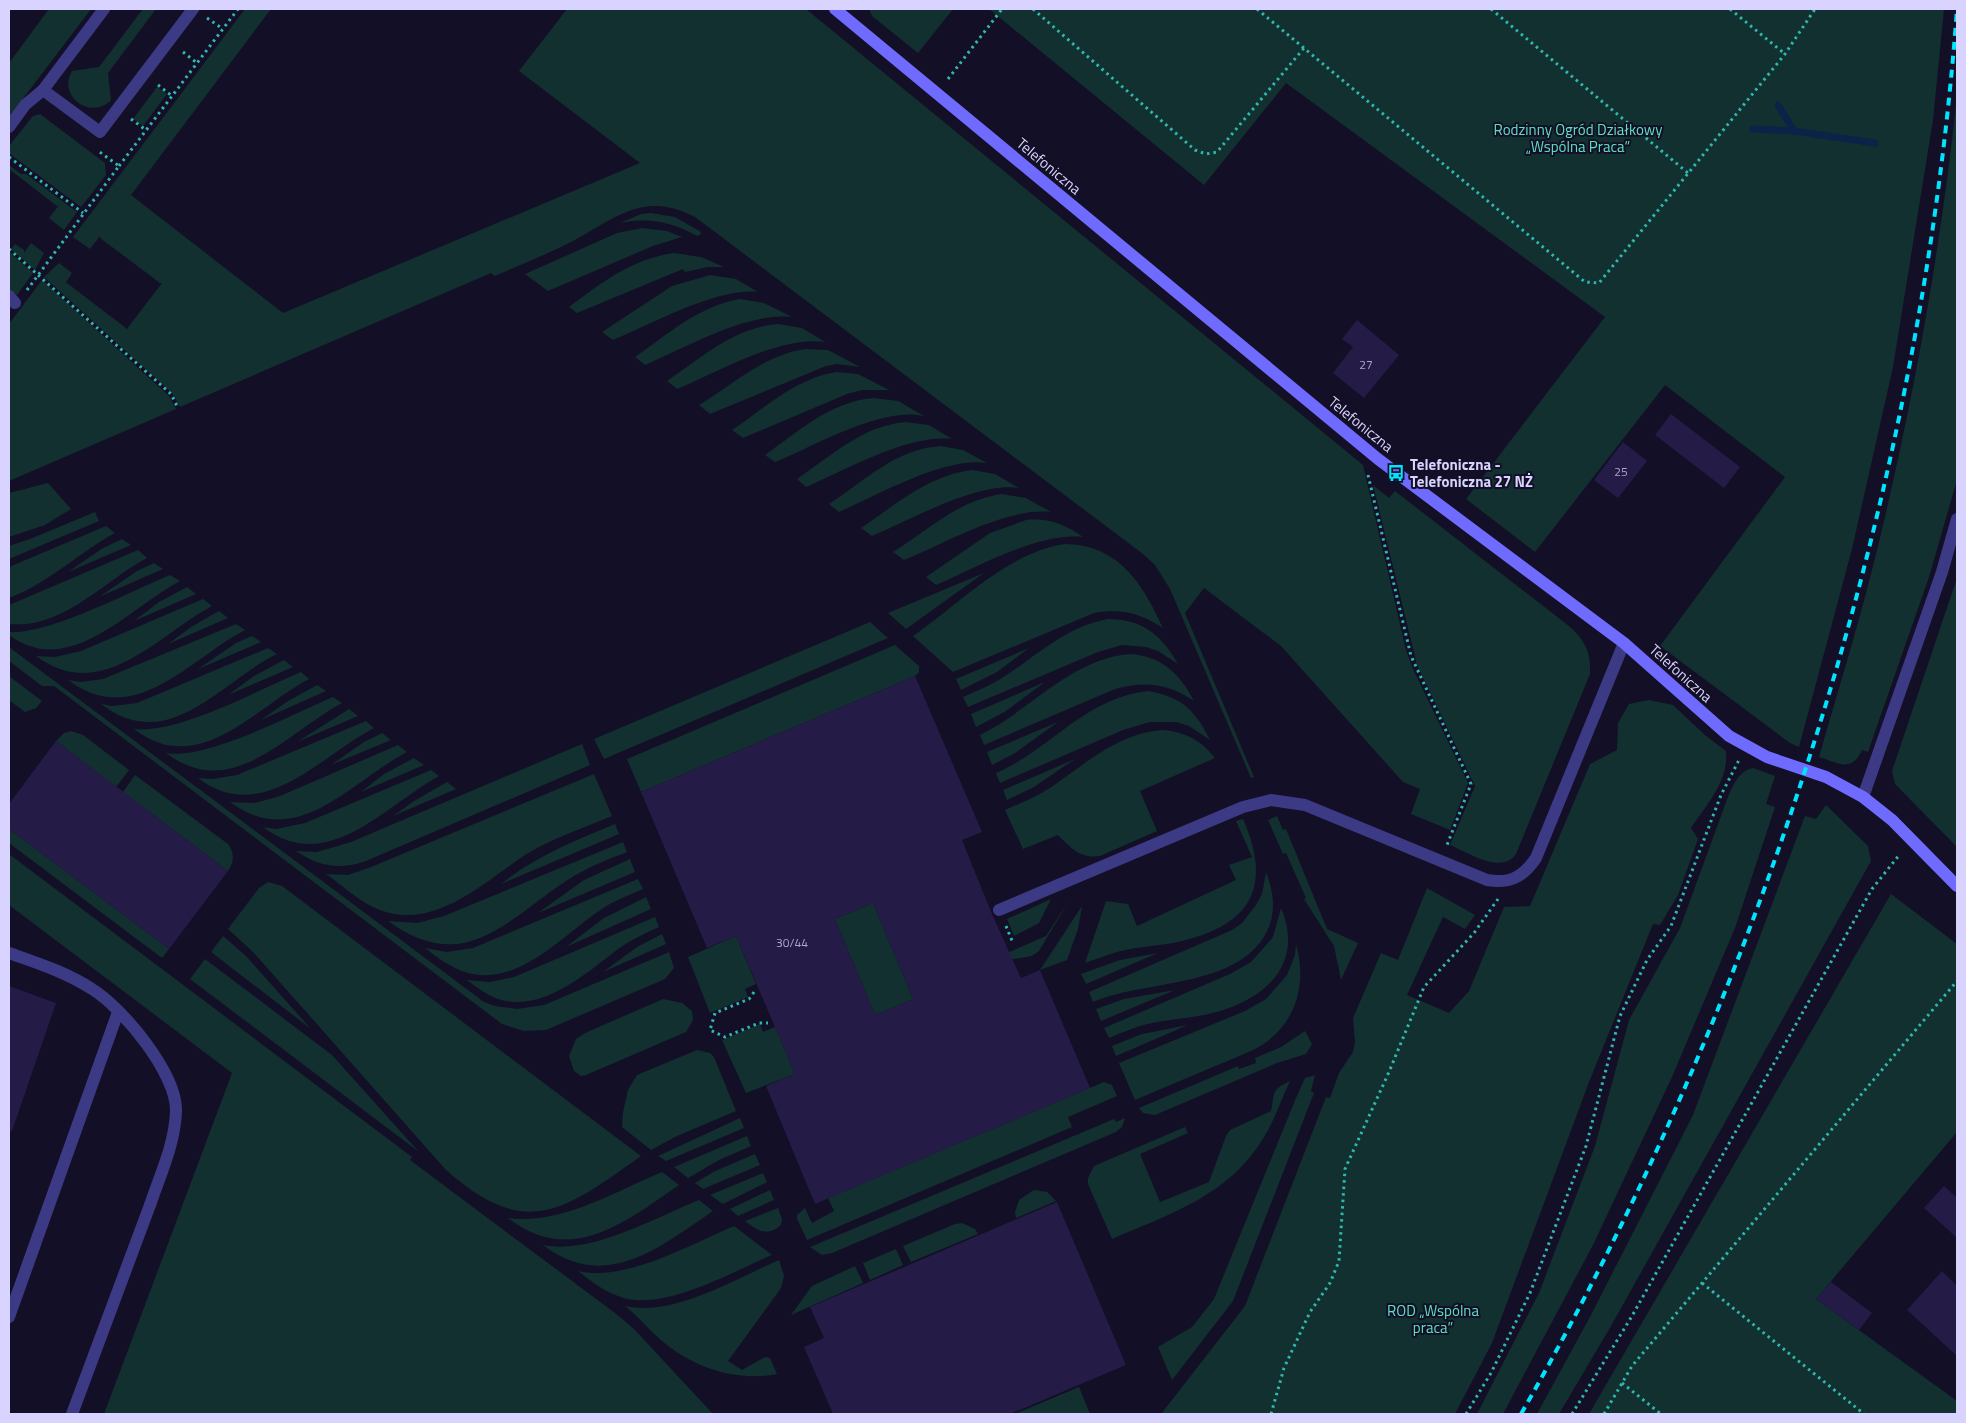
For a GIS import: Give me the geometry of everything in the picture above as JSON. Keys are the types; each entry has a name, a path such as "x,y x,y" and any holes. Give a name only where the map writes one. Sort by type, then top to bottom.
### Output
{"street":[{"path":"9,127 25,105 43,90 104,9"},
{"path":"43,90 100,132 193,9"},
{"name":"Telefoniczna","path":"842,11 936,93 1378,459 1624,643 1702,713 1747,747 1768,757 1826,777 1863,797 1912,841 1957,886"},
{"path":"1863,797 1942,572 1957,519"},
{"path":"999,910 1238,809 1271,800 1305,805 1487,880 1500,882 1514,880 1526,871 1536,858 1624,643"},
{"path":"9,953 67,974 94,990 118,1012 147,1044 160,1065 168,1079 176,1108 174,1137 72,1414"},
{"path":"9,1317 118,1012"}],"path":[{"path":"12,300 39,275 238,9"},
{"path":"936,93 999,16 1002,9"},
{"path":"1033,9 1195,150 1206,154 1217,152 1304,48"},
{"path":"1257,9 1585,282 1600,283 1785,54 1815,9"},
{"path":"1491,9 1688,173"},
{"path":"1730,9 1785,54"},
{"path":"206,16 223,30"},
{"path":"181,50 197,62"},
{"path":"155,83 172,96"},
{"path":"130,118 146,130"},
{"path":"94,148 119,166"},
{"path":"9,157 84,213"},
{"path":"9,249 171,394 178,408"},
{"path":"1378,459 1367,473 1412,656 1471,784 1446,848 1438,861"},
{"path":"1466,1414 1491,1373 1530,1292 1586,1146 1620,1016 1647,960 1671,926 1721,796 1747,747"},
{"path":"1572,1414 1632,1316 1872,889 1893,860 1912,841"},
{"path":"1272,1414 1284,1368 1310,1312 1330,1282 1339,1261 1345,1169 1389,1072 1424,988 1490,914 1508,881"},
{"path":"1008,930 1013,944"},
{"path":"1604,1414 1632,1366 1957,981"},
{"path":"754,992 749,999 715,1013 710,1030 725,1036 759,1022 768,1024"},
{"path":"1702,1283 1864,1414"},
{"path":"1622,1383 1661,1414"}],"green space":[{"path":"49,9 91,9 9,117 9,63"},
{"path":"143,9 156,9 108,73 111,100 103,106 94,108 78,103 72,97 69,89 72,71 99,67"},
{"path":"245,9 271,9 131,195 283,313 640,163 519,71 567,9 806,9 1363,465 1406,650 1413,669 1468,783 1450,830 1411,814 1420,789 1403,782 1281,646 1204,588 1185,613 1254,777 1251,778 1170,589 1155,565 1143,554 695,217 676,209 659,206 629,211 569,243 532,260 495,276 491,273 180,407 172,393 44,277 59,263 72,273 65,284 67,283 126,328 126,330 162,283 100,238 100,236 90,249 73,237"},
{"path":"869,9 953,9 918,53 872,16"},
{"name":"Rodzinny Ogród Działkowy „Wspólna Praca”","path":"989,9 1944,9 1933,120 1893,367 1852,549 1799,747 1790,743 1660,646 1785,477 1665,385 1535,552 1466,499 1605,317 1286,83 1204,185"},
{"path":"157,87 167,94 143,126 133,119"},
{"path":"1957,96 1957,480 1929,577 1868,752 1862,750 1854,762 1849,764 1838,763 1819,757 1871,573 1915,378 1943,209"},
{"path":"40,114 105,163 106,175 81,207 10,154 9,146 33,116"},
{"path":"9,165 21,174 26,174 77,212 64,230 49,218 59,205 57,206 9,169"},
{"path":"651,213 675,217 701,232 700,235 697,236 679,227 660,222 631,221 620,223 641,214"},
{"path":"642,228 667,231 682,237 653,246 548,291 525,274 617,233"},
{"path":"31,243 44,253 35,270 11,249 15,244 24,250 24,253"},
{"path":"9,251 33,273 17,295 9,289"},
{"path":"674,253 701,257 724,267 708,267 685,272 683,269 577,313 569,307 593,289 631,266 645,260"},
{"path":"710,275 736,279 758,292 724,295 705,301 665,316 613,340 602,332 672,286"},
{"path":"42,280 169,396 176,409 9,481 9,324"},
{"path":"740,299 764,303 792,317 774,317 737,325 717,332 645,365 635,357 697,314"},
{"path":"778,324 802,328 825,342 808,341 770,349 677,389 667,381 706,353 733,337 747,331"},
{"path":"806,349 828,350 860,367 837,364 826,366 710,414 699,405 762,364 790,352"},
{"path":"837,372 858,374 889,390 862,390 847,394 743,438 732,430 795,387 822,375"},
{"path":"873,398 898,401 924,416 907,414 869,422 848,429 775,462 765,455 803,427 829,411 843,405"},
{"path":"905,422 929,425 952,439 935,439 898,447 878,454 806,487 797,479 861,436 875,429"},
{"path":"941,446 963,450 987,463 970,463 932,471 912,478 839,512 829,504 895,459 924,448"},
{"path":"973,470 995,474 1019,488 1002,488 965,496 872,536 861,528 900,500 927,484 957,473"},
{"path":"48,483 71,509 45,525 9,537 9,493"},
{"path":"1373,485 1389,498 1395,491 1569,626 1586,647 1590,674 1516,854 1510,860 1502,863 1476,857 1450,845 1475,786 1417,665"},
{"path":"1002,494 1026,498 1051,512 1015,515 996,521 904,560 893,552 971,502"},
{"path":"95,512 99,521 9,559 9,546"},
{"path":"1026,520 1042,520 1056,523 1083,537 1066,537 1028,545 1008,552 936,585 926,577 990,533"},
{"path":"106,526 115,533 24,592 9,598 9,567"},
{"path":"122,539 131,545 68,572 103,548"},
{"path":"1065,544 1084,546 1100,551 1114,559 1127,570 1147,596 1163,628 1147,619 1130,613 1113,611 1094,613 953,672 913,636 1004,568 1044,549"},
{"path":"138,550 147,558 65,612 28,624 9,624 9,605"},
{"path":"154,563 163,569 99,597 137,571"},
{"path":"984,573 906,629 888,613"},
{"path":"170,575 180,581 98,635 76,645 54,649 31,647 9,635 9,632 26,631 67,620"},
{"path":"1957,578 1957,847 1895,784 1892,771"},
{"path":"187,587 196,594 134,621 159,602"},
{"path":"203,599 212,606 128,661 106,670 83,673 60,669 36,656 55,657 81,651"},
{"path":"219,611 228,618 168,644 191,627"},
{"path":"1108,619 1131,622 1150,631 1165,645 1178,664 1158,651 1146,647 1122,645 1098,652 968,707 963,697 1003,678 1055,641 1080,627"},
{"path":"870,622 888,638 604,759 594,739"},
{"path":"236,624 245,630 182,672 160,685 138,694 116,698 93,693 68,680 81,682 103,679"},
{"path":"252,636 261,642 198,669 236,643"},
{"path":"895,645 919,666 919,672 915,676 641,792 627,759"},
{"path":"9,647 484,1002 495,1006 517,1009 544,1005 669,952 674,968 665,979 546,1030 524,1031 502,1024 54,686 42,686 9,661"},
{"path":"268,648 277,654 193,709 172,718 149,722 126,718 101,704 112,706 137,703"},
{"path":"1029,648 997,672 961,690 956,679"},
{"path":"1130,654 1152,658 1169,668 1183,683 1194,701 1175,690 1156,685 1126,686 984,745 980,735 999,725 1070,675 1088,665 1108,658"},
{"path":"284,660 293,667 228,695 254,676"},
{"path":"301,672 309,679 247,721 225,734 203,743 181,746 158,742 134,729 152,729 195,718"},
{"path":"9,676 42,701 36,708 25,712 9,700"},
{"path":"1045,682 1006,711 976,727 971,714"},
{"path":"317,685 326,691 261,720 288,701"},
{"path":"1148,691 1170,697 1186,706 1199,721 1210,740 1189,726 1176,722 1150,722 1123,730 1000,783 996,773 1016,763 1087,714 1105,703"},
{"path":"333,697 342,703 258,758 236,767 213,770 190,766 166,753 204,750 226,743"},
{"name":"ROD „Wspólna praca”","path":"1649,700 1673,705 1705,735 1726,751 1724,772 1716,792 1691,828 1698,839 1678,895 1660,925 1653,924 1589,1082 1492,1343 1455,1414 1161,1414 1245,1306 1326,1097 1330,1098 1339,1073 1353,1052 1355,1043 1353,1018 1381,953 1398,960 1427,888 1475,915 1465,929 1443,917 1407,995 1449,1013 1469,991 1504,907 1530,906 1590,764 1617,750 1618,723 1629,704"},
{"path":"349,709 358,716 297,742"},
{"path":"366,721 374,728 290,782 268,791 245,795 222,791 198,778 212,779 237,775"},
{"path":"1058,722 1015,753 992,765 987,752"},
{"path":"1163,730 1192,738 1204,746 1215,758 1140,791 1157,831 1100,856 1087,856 1076,852 1058,835 1023,849 1005,810 1045,791 1119,742 1147,732"},
{"path":"71,731 83,735 129,770 116,787 56,741 64,733"},
{"path":"382,733 391,740 331,765 364,742"},
{"path":"582,744 590,765 366,861 338,866 321,864 296,851 317,852 351,842"},
{"path":"398,745 407,752 344,794 322,807 300,816 278,820 255,815 230,802 255,803 280,796"},
{"path":"414,758 424,765 361,792 384,774"},
{"path":"1075,759 1034,787 1007,800 1003,790"},
{"path":"1753,768 1775,776 1766,804 1775,807 1735,928 1672,1077 1593,1245 1503,1414 1477,1414 1539,1293 1595,1146 1629,1020 1680,928 1729,794 1741,774"},
{"path":"431,770 439,776 355,831 333,840 310,844 287,840 263,827 276,829 305,823"},
{"path":"594,774 612,816 535,849 471,892 452,903 432,911 412,915 391,913 369,905 326,874 348,875 371,867"},
{"path":"135,775 228,844 233,858 228,871 123,792"},
{"path":"447,782 456,789 393,816 414,801"},
{"path":"1826,805 1868,846 1871,861 1611,1326 1559,1414 1537,1414 1591,1315 1693,1115 1805,816 1816,819"},
{"path":"1277,816 1283,830 1286,829 1327,929 1358,943 1341,980 1334,946 1304,899 1306,898 1286,853 1283,854 1268,820"},
{"path":"1243,819 1252,842 1256,864 1255,882 1250,898 1240,912 1226,924 1206,934 1174,943 1121,951 1085,963 1106,901 1128,904 1137,926 1236,880 1229,865 1252,857 1236,821"},
{"path":"615,824 619,834 501,884 542,857"},
{"path":"9,829 169,949 162,958 9,843"},
{"path":"623,842 627,852 580,872 508,923 487,935 465,943 442,944 416,937 388,921 417,923 444,916"},
{"path":"9,854 412,1157 410,1160 615,1313 634,1329 713,1414 104,1414 232,1073 9,905"},
{"path":"630,859 635,872 538,913 584,880"},
{"path":"1266,872 1273,899 1269,927 1256,947 1238,962 1216,972 1191,979 1139,989 1093,1002 1089,992 1232,930 1242,923 1262,894"},
{"path":"638,879 643,889 608,905 543,954 507,972 488,975 468,973 450,966 425,948 447,952 473,948"},
{"path":"268,882 282,886 641,1156 589,1191 567,1203 545,1210 523,1211 499,1206 474,1192 446,1170 254,953 228,929 259,888"},
{"path":"1891,894 1957,944 1957,1132 1816,1299 1957,1401 1957,1414 1589,1414"},
{"path":"646,897 651,909 566,947 604,918"},
{"path":"1051,899 1039,923 1014,936 1007,919"},
{"path":"1070,899 1039,951 1032,956 1002,961 1000,956 1046,936"},
{"path":"873,903 913,999 875,1015 835,919"},
{"path":"1082,906 1078,929 1067,960 1040,970"},
{"path":"1281,908 1287,928 1288,946 1284,962 1276,977 1264,989 1232,1007 1205,1015 1146,1024 1109,1038 1104,1028 1230,974 1251,962 1273,937"},
{"path":"655,917 659,927 626,944 578,979 545,997 511,1002 493,997 467,980 490,982 514,977"},
{"path":"662,934 666,944 603,972 637,947"},
{"path":"223,936 246,956 311,1029 211,952"},
{"path":"736,936 756,984 745,989 748,997 710,1013 688,957"},
{"path":"1296,944 1300,973 1296,1000 1284,1025 1274,1036 1250,1051 1135,1100 1119,1063 1245,1011 1266,999 1287,975 1295,955"},
{"path":"1158,953 1086,984 1081,974 1120,960"},
{"path":"205,959 332,1055 419,1152 190,979"},
{"path":"1175,990 1101,1021 1096,1009 1124,999"},
{"path":"663,999 682,1003 692,1011 693,1020 686,1032 586,1075 581,1076 574,1071 569,1056 576,1039 585,1033"},
{"path":"760,1024 763,1032 775,1027 795,1074 746,1093 722,1040"},
{"path":"1188,1025 1116,1056 1112,1046 1142,1034"},
{"path":"1305,1031 1312,1044 1306,1054 1277,1063 1155,1115 1143,1113 1139,1108 1238,1066 1239,1069 1256,1063 1255,1058 1281,1047"},
{"path":"697,1050 710,1053 714,1057 736,1111 677,1136 651,1150 622,1127 628,1090 637,1075"},
{"path":"1315,1075 1311,1091 1314,1093 1233,1301 1172,1380 1158,1347 1192,1327 1214,1299 1305,1078"},
{"path":"1290,1081 1264,1137 1250,1157 1234,1174 1216,1188 1177,1211 1112,1239 1088,1184 1088,1178 1094,1166 1185,1127 1188,1133 1140,1154 1160,1202 1209,1182 1230,1130 1271,1111 1274,1093 1279,1087"},
{"path":"1104,1082 1112,1085 1117,1096 1068,1117 1072,1127 807,1240 797,1219 797,1215 805,1208 812,1223 834,1211 828,1198"},
{"path":"740,1118 744,1128 666,1161 658,1156"},
{"path":"1125,1118 1122,1127 1116,1132 832,1253 822,1255 810,1247 1114,1119 1116,1122"},
{"path":"747,1136 751,1146 719,1160 688,1178 674,1167"},
{"path":"755,1154 760,1165 703,1189 695,1183 715,1171"},
{"path":"662,1172 679,1185 618,1225 597,1234 576,1239 554,1239 531,1232 508,1218 548,1217 567,1212"},
{"path":"763,1173 767,1182 723,1204 710,1195"},
{"path":"770,1190 774,1200 738,1216 730,1209"},
{"path":"1034,1190 1047,1192 1056,1201 1016,1218 1015,1212 1019,1200"},
{"path":"699,1200 713,1211 673,1238 632,1260 610,1265 589,1265 566,1259 543,1245 562,1247 602,1240 643,1225"},
{"path":"778,1208 782,1219 781,1225 771,1231 758,1230 745,1221"},
{"path":"962,1223 975,1229 978,1234 911,1262 903,1246 955,1224"},
{"path":"734,1226 772,1255 719,1279 679,1294 659,1299 641,1300 624,1298 605,1290 578,1271 597,1273 637,1267"},
{"path":"896,1249 903,1265 870,1280 863,1263"},
{"path":"779,1260 784,1276 781,1288 728,1361 742,1370 765,1357 770,1358 777,1374 746,1376 731,1374 716,1371 688,1359 662,1341 625,1306 644,1308 683,1301 724,1286"},
{"path":"855,1266 863,1283 791,1315 812,1286"},
{"path":"1079,1387 1090,1414 1015,1414"}],"building":[{"path":"1357,320 1399,355 1364,398 1333,373 1353,347 1342,339"},
{"path":"1671,414 1740,467 1724,488 1655,435"},
{"path":"1623,442 1647,461 1618,498 1594,480"},
{"path":"915,676 982,832 962,840 992,914 1021,978 1040,970 1090,1088 815,1204 766,1086 795,1074 736,936 707,948 641,792","holes":["873,903 913,999 875,1015 835,919"]},
{"path":"56,741 228,871 169,949 9,829 9,804"},
{"path":"9,986 56,1003 12,1131 9,1130"},
{"path":"1944,1186 1957,1198 1957,1238 1924,1208"},
{"path":"1057,1202 1126,1365 1010,1414 833,1414 804,1347 824,1338 810,1307"},
{"path":"1942,1271 1957,1286 1957,1356 1907,1310"},
{"path":"1831,1282 1872,1313 1859,1330 1816,1299"}],"waterway":[{"path":"1778,105 1794,131"},
{"path":"1753,129 1794,131 1875,143"}],"railway":[{"path":"1521,1414 1608,1252 1686,1084 1756,912 1816,736 1867,556 1908,374 1938,192 1957,9"}],"place":[{"name":"Telefoniczna - Telefoniczna 27 NŻ","path":"1396,473"}]}
